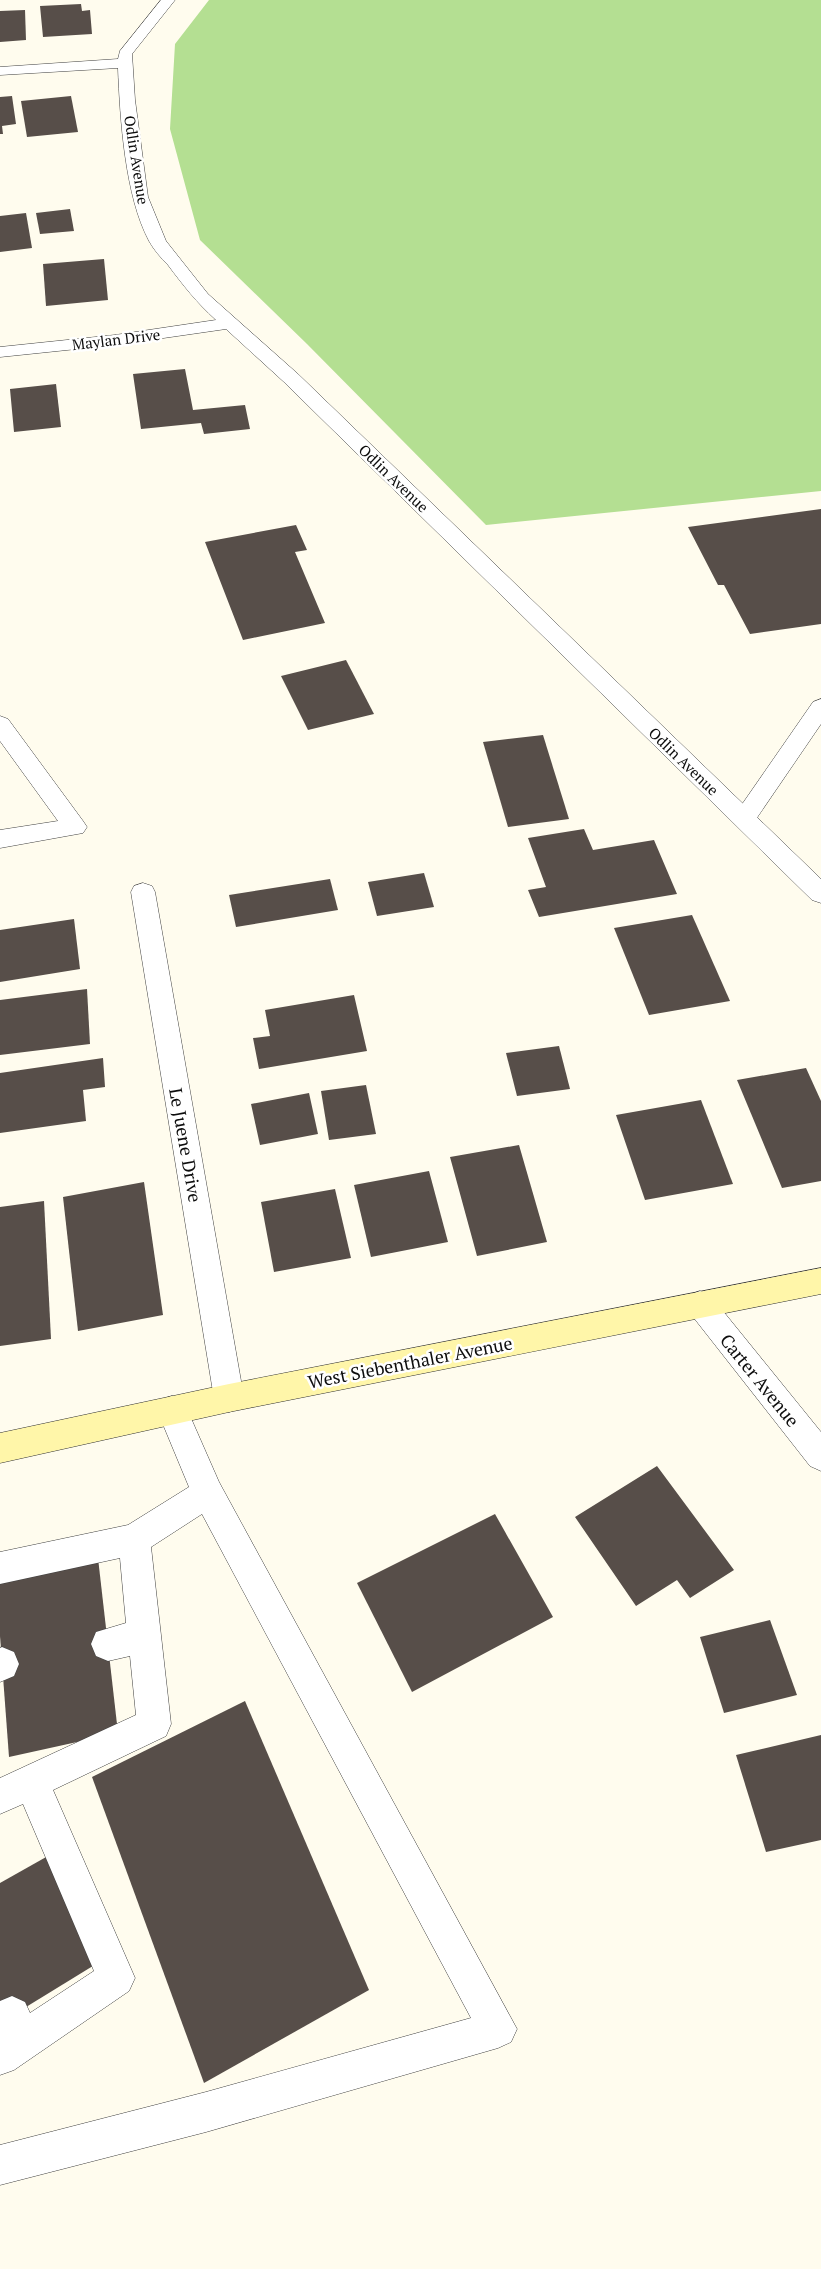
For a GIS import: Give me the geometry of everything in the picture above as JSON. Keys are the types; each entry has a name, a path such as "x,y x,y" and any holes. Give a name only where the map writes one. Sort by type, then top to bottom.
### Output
{"main road":[{"name":"West Siebenthaler Avenue","path":"0,1448 229,1398 821,1281"}],"street":[{"name":"Odlin Avenue","path":"168,0 125,54 124,63 140,197 148,223 158,242 202,298 232,323 305,392 821,894"},
{"path":"0,71 124,63"},
{"name":"Maylan Drive","path":"0,352 115,340 232,323"},
{"path":"744,819 821,707"},
{"path":"0,724 75,827 0,839"},
{"name":"Le Juene Drive","path":"143,892 229,1398"},
{"name":"Carter Avenue","path":"700,1304 821,1456"},
{"path":"0,2165 206,2112 498,2028 208,1493 172,1410"},
{"path":"0,1568 134,1539 208,1493"},
{"path":"11,2038 116,1978 15,1789 154,1724 146,1636 134,1539"},
{"path":"108,1644 146,1636"}],"green space":[{"path":"209,0 821,0 821,491 486,525 307,344 200,240 170,129 175,44"}],"building":[{"path":"81,4 82,11 90,10 92,34 43,37 40,6"},
{"path":"25,10 26,40 0,42 0,11"},
{"path":"12,96 16,124 2,126 3,134 0,134 0,97"},
{"path":"71,96 78,132 27,137 21,101"},
{"path":"70,209 74,231 40,234 36,213"},
{"path":"26,213 32,248 0,252 0,216"},
{"path":"104,259 108,300 46,306 43,264"},
{"path":"185,369 193,410 245,405 250,429 204,434 201,423 141,429 133,374"},
{"path":"56,384 61,427 14,432 10,389"},
{"path":"821,509 821,624 750,634 724,585 718,585 688,527"},
{"path":"296,525 307,550 295,552 325,623 243,640 205,542"},
{"path":"346,660 374,714 308,730 281,676"},
{"path":"543,735 569,819 508,827 483,742"},
{"path":"584,829 593,850 654,840 677,894 539,917 528,890 546,887 528,838"},
{"path":"424,873 434,907 377,916 368,882"},
{"path":"330,879 338,910 236,927 229,895"},
{"path":"692,915 730,1001 649,1015 614,928"},
{"path":"74,919 80,969 0,982 0,930"},
{"path":"87,989 90,1044 0,1055 0,1000"},
{"path":"354,995 367,1051 259,1069 253,1038 270,1036 265,1010"},
{"path":"559,1046 570,1089 517,1096 506,1053"},
{"path":"103,1058 105,1087 83,1090 86,1121 0,1133 0,1073"},
{"path":"806,1068 821,1101 821,1181 782,1188 737,1080"},
{"path":"366,1085 376,1134 329,1140 321,1091"},
{"path":"309,1093 318,1134 260,1145 251,1104"},
{"path":"701,1100 733,1184 645,1200 616,1115"},
{"path":"519,1145 547,1242 477,1256 450,1157"},
{"path":"429,1171 448,1242 371,1257 354,1185"},
{"path":"144,1182 163,1315 78,1331 63,1197"},
{"path":"335,1189 351,1258 274,1272 261,1202"},
{"path":"44,1201 51,1339 0,1346 0,1207"},
{"path":"657,1466 734,1570 690,1598 677,1580 636,1606 575,1517"},
{"path":"495,1514 553,1617 412,1692 357,1583"},
{"path":"98,1558 118,1733 9,1757 0,1636 0,1579"},
{"path":"770,1620 797,1695 724,1713 700,1637"},
{"path":"245,1701 369,1990 204,2083 92,1777"},
{"path":"821,1735 821,1840 766,1852 736,1755"},
{"path":"55,1852 101,1961 0,2023 0,1883"}]}
